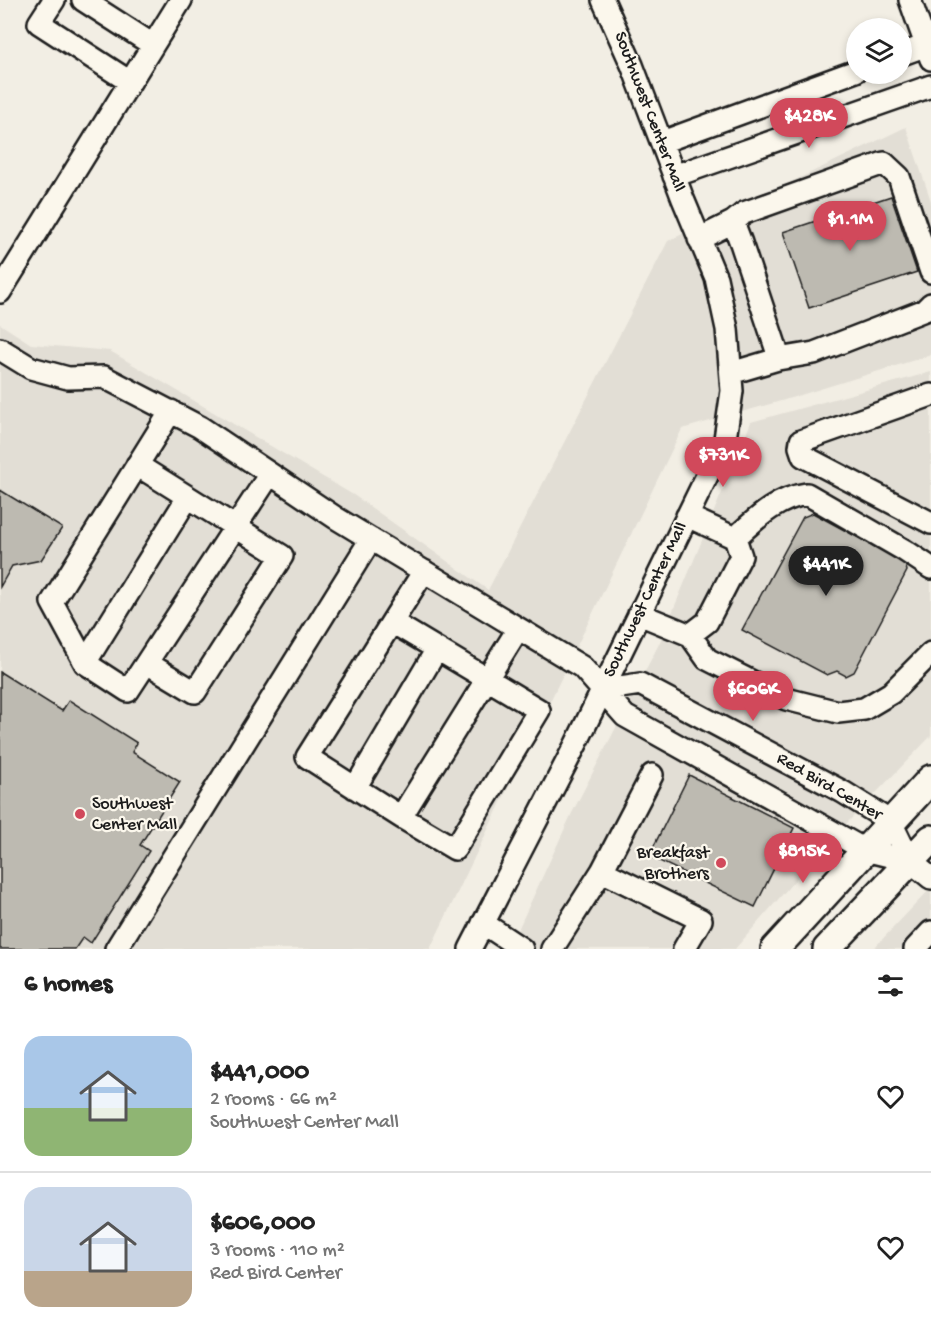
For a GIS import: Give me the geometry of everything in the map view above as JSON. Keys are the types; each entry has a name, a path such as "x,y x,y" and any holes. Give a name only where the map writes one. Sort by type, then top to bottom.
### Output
{"main road":[{"path":"776,949 931,779"},
{"path":"827,949 931,839"}],"street":[{"path":"83,0 153,45"},
{"path":"0,292 181,0"},
{"name":"Southwest Center Mall","path":"470,949 725,439 732,391 728,329 716,278 699,240 613,18 603,0"},
{"path":"910,0 930,50 912,53"},
{"path":"44,4 39,23 130,82"},
{"path":"662,142 846,75"},
{"path":"674,176 931,86"},
{"path":"699,240 744,213 884,164 899,177 931,272"},
{"path":"732,222 741,243 778,359"},
{"path":"731,374 778,359 814,353 926,310 931,304"},
{"path":"0,349 32,368 68,378 104,377 200,427 371,539 582,668 601,690"},
{"path":"931,395 801,441 800,447 803,456 931,523"},
{"path":"171,411 52,602 85,663 128,691 270,474"},
{"path":"137,465 282,556 195,692 147,663"},
{"path":"735,538 762,513 791,496 807,494 931,568"},
{"path":"85,663 188,497"},
{"path":"687,516 735,538 741,556 707,622 690,635"},
{"path":"116,949 371,539"},
{"path":"392,622 539,710 454,849 307,758 392,622 424,572"},
{"path":"639,614 690,635 707,659 786,699 838,712 864,709 891,693 931,653"},
{"path":"401,817 518,629"},
{"path":"355,788 437,649"},
{"name":"Red Bird Center","path":"601,690 640,684 843,792 891,822 910,861"},
{"name":"Red Bird Center","path":"601,690 626,716 865,850 910,861"},
{"path":"552,949 602,872 652,775"},
{"path":"910,861 931,878"},
{"path":"602,872 701,920 684,949"},
{"path":"483,923 522,949"},
{"path":"915,949 931,932"}],"shaded area":[{"path":"906,127 931,201 931,355 682,429 430,949 0,949 0,324 31,344 110,351 355,496 488,590 668,241"},
{"path":"931,372 931,736 821,850 735,949 509,949 572,813 660,642 751,422"},
{"path":"931,888 931,949 873,949"}],"building":[{"path":"891,196 917,272 809,308 783,232"},
{"path":"0,490 62,528 41,560 12,566 0,587"},
{"path":"813,513 905,563 907,571 854,672 846,676 837,671 827,675 742,630 803,517"},
{"name":"Southwest Center Mall","path":"0,672 62,711 69,700 137,743 132,752 180,782 140,845 149,851 91,943 83,937 75,949 0,949"},
{"path":"689,775 794,828 755,907 649,856"}],"place":[{"name":"Southwest Center Mall","path":"80,814"},
{"name":"Breakfast Brothers","path":"721,863"}]}
